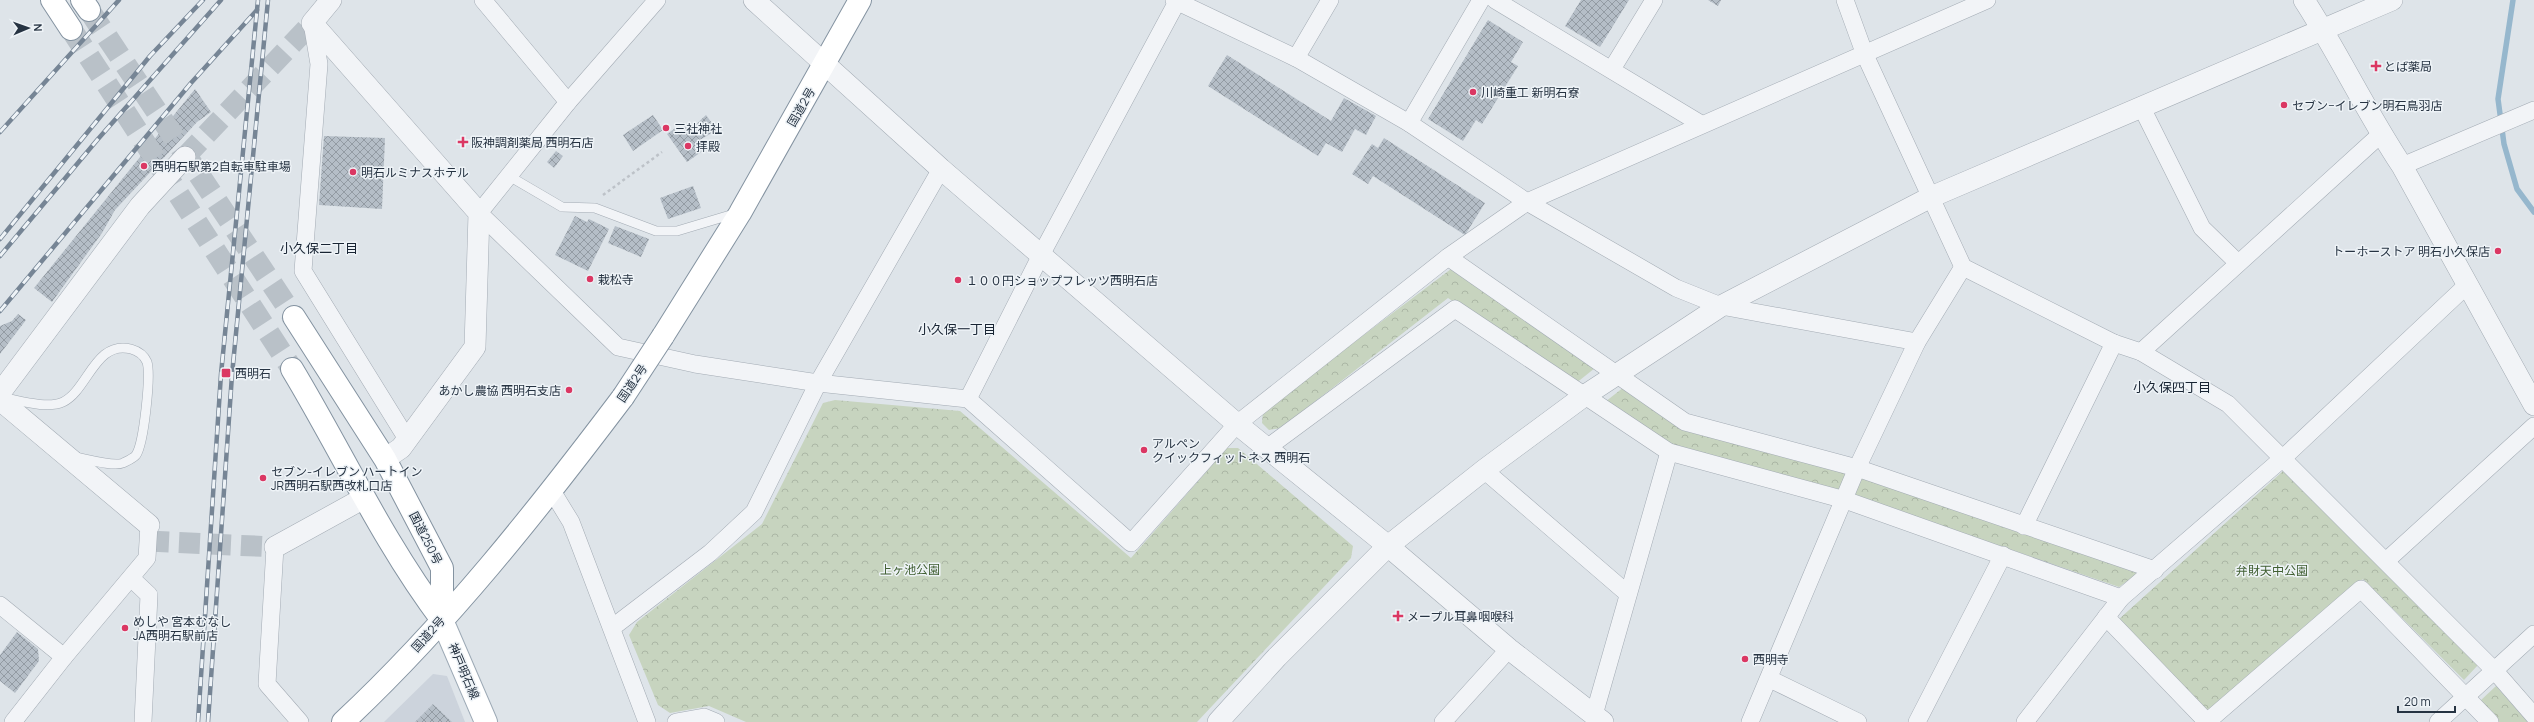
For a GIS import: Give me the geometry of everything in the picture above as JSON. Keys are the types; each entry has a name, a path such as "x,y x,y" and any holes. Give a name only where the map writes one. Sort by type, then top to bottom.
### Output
{"main road":[{"path":"52,0 71,29"},
{"name":"国道2号","path":"343,722 375,692 442,620 552,491 623,397 663,336 740,212 826,64 860,0"},
{"name":"国道250号","path":"294,317 385,459 442,568 442,620"},
{"path":"292,369 330,432 364,498 414,583 442,620"},
{"name":"神戸明石線","path":"442,620 486,722"}],"street":[{"path":"331,0 312,23 319,64 303,271 407,439"},
{"path":"483,0 568,102"},
{"path":"385,459 401,448 475,347 479,213 568,102 657,0"},
{"path":"754,0 941,169 1237,424 1388,546 1509,649 1599,719 1628,594 1668,452"},
{"path":"1296,58 1330,0"},
{"path":"1409,123 1481,0"},
{"path":"1495,0 1612,69 1700,124"},
{"path":"1612,69 1654,0"},
{"path":"1845,0 1865,55 1962,267 2114,343 2141,352 2228,404 2494,670 2534,716"},
{"path":"312,23 479,213 618,347 695,364 818,383 968,399 1131,543 1237,424 1448,257 1527,202 1700,124 1865,55 1987,0"},
{"path":"2304,0 2323,30 2381,134 2402,166 2466,286 2534,405"},
{"path":"1218,722 1277,657 1388,546 1484,470 1584,396 1721,306 1931,197 2392,0"},
{"path":"968,399 1041,255 1176,1 1296,58 1409,123 1527,202 1676,288 1721,306 1917,342"},
{"path":"2142,108 2202,228 2238,263"},
{"path":"2402,166 2534,110"},
{"path":"2141,352 2381,134"},
{"path":"0,393 140,206 185,157"},
{"path":"613,628 710,553 754,512 818,383 941,169"},
{"path":"1448,257 1685,422 1857,468 2155,570"},
{"path":"1750,722 1770,679 1857,468 1917,342 1962,267"},
{"path":"2025,722 2121,598 2283,458 2466,286"},
{"path":"1267,448 1455,309 1668,452 1844,500 2121,598"},
{"path":"2024,526 2114,343"},
{"path":"0,399 149,525 147,558 132,578 64,657 13,722"},
{"path":"2386,561 2534,426"},
{"path":"1484,470 1628,594"},
{"path":"552,491 571,522 613,628 647,722"},
{"path":"300,722 267,684 275,547 364,498"},
{"path":"1917,722 2003,555"},
{"path":"132,578 149,595 143,722"},
{"path":"2106,617 2207,722 2361,589 2490,722"},
{"path":"0,605 64,657"},
{"path":"2438,722 2534,634"},
{"path":"1443,722 1509,649"},
{"path":"1770,679 1858,722"},
{"path":"676,722 704,717 716,722"}],"lane":[{"path":"509,176 562,208 595,208 656,231 677,231 740,212"},
{"path":"0,399 48,404 62,403 73,394 103,356 115,349 129,349 140,353 147,362 147,385 143,435 136,456 122,464 64,454"}],"path":[{"path":"586,208 662,152"}],"shaded area":[{"path":"433,674 447,676 465,722 384,722"}],"green space":[{"path":"1451,269 1595,368 1575,384 1448,298 1281,428 1269,430 1262,423 1263,411"},
{"path":"1624,387 1683,426 1849,471 1841,492 1674,448 1605,402"},
{"name":"上ヶ池公園","path":"835,400 960,411 1131,558 1227,448 1238,448 1353,546 1351,558 1197,722 746,722 709,706 670,713 658,705 629,635 637,622 762,524 823,403"},
{"name":"弁財天中公園","path":"2283,471 2478,665 2464,680 2363,579 2209,713 2118,620"},
{"path":"1860,474 2140,572 2119,587 1852,495"},
{"path":"2496,686 2528,722 2498,722 2480,701"}],"building":[{"path":"1581,0 1629,0 1600,47 1565,26"},
{"path":"1708,0 1721,0 1718,6"},
{"name":"川崎重工 新明石寮","path":"1488,20 1523,42 1511,62 1518,66 1482,124 1476,120 1463,141 1428,119"},
{"path":"1227,55 1331,121 1344,98 1376,116 1366,135 1355,129 1342,152 1326,143 1318,156 1208,86"},
{"name":"西明石駅第2自転車駐車場","path":"195,89 211,112 197,122 115,210 102,233 52,302 34,288"},
{"path":"653,115 663,130 633,151 623,135"},
{"name":"拝殿","path":"706,115 717,130 698,141 704,150 687,162 667,134 684,122 690,130"},
{"name":"明石ルミナスホテル","path":"324,136 385,138 382,209 319,205"},
{"path":"1384,138 1485,203 1465,235 1373,176 1368,184 1352,174 1372,144 1378,148"},
{"path":"556,151 563,156 554,168 547,162"},
{"path":"693,186 701,208 668,219 660,198"},
{"path":"575,216 587,222 589,219 609,229 588,271 555,255"},
{"path":"615,226 649,239 641,257 608,243"},
{"path":"18,314 26,320 0,354 0,326 12,321"},
{"path":"17,632 38,649 39,661 15,693 0,681 0,655"},
{"path":"433,704 452,722 415,722"}],"waterway":[{"path":"2513,0 2498,99 2504,144 2517,189 2534,212"}],"tunnel":[{"path":"89,10 294,317"},
{"path":"185,157 312,23"},
{"path":"71,29 292,369"},
{"path":"148,541 275,547"}],"railway":[{"path":"0,132 119,0"},
{"path":"0,239 150,56 203,0"},
{"path":"0,256 98,139 221,0"},
{"path":"198,722 221,374 258,0"},
{"path":"208,722 232,375 268,0"},
{"path":"0,311 191,83 257,10"}],"place":[{"name":"とば薬局","path":"2376,66"},
{"name":"川崎重工 新明石寮","path":"1473,92"},
{"name":"セブン−イレブン明石鳥羽店","path":"2284,105"},
{"name":"三社神社","path":"666,128"},
{"name":"阪神調剤薬局 西明石店","path":"463,142"},
{"name":"拝殿","path":"688,146"},
{"name":"西明石駅第2自転車駐車場","path":"144,166"},
{"name":"明石ルミナスホテル","path":"353,172"},
{"name":"トーホーストア 明石小久保店","path":"2498,251"},
{"name":"栽松寺","path":"590,279"},
{"name":"１００円ショップフレッツ西明石店","path":"958,280"},
{"name":"西明石","path":"226,373"},
{"name":"あかし農協 西明石支店","path":"569,390"},
{"name":"アルペン クイックフィットネス 西明石","path":"1144,450"},
{"name":"セブン-イレブン ハートイン JR西明石駅西改札口店","path":"263,478"},
{"name":"メープル耳鼻咽喉科","path":"1398,616"},
{"name":"めしや 宮本むなし JA西明石駅前店","path":"125,628"},
{"name":"西明寺","path":"1745,659"}],"district":[{"name":"小久保二丁目","path":"319,248"},
{"name":"小久保一丁目","path":"957,329"},
{"name":"小久保四丁目","path":"2172,387"}]}
